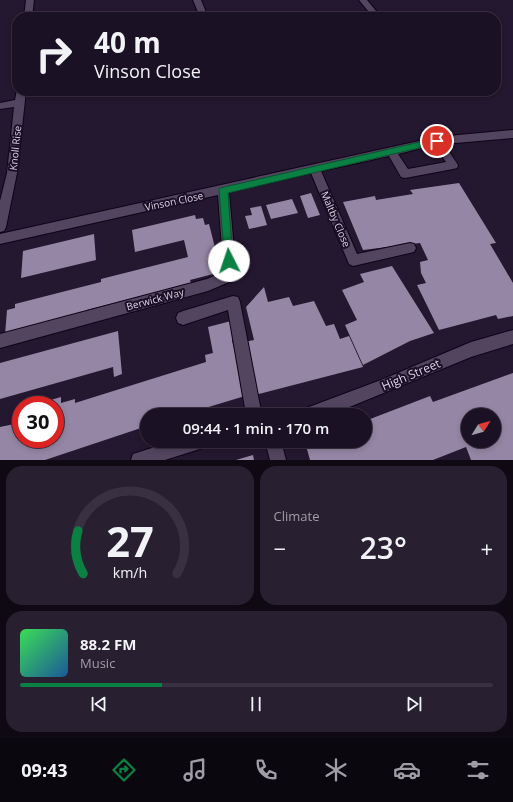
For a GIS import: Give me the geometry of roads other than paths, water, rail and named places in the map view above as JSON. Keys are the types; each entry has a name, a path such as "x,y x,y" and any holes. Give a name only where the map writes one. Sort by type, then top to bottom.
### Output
{"street":[{"path":"29,12 30,0"},
{"path":"197,0 202,12"},
{"path":"363,0 373,12"},
{"name":"Knoll Rise","path":"0,227 12,173 20,96"},
{"path":"0,106 19,103"},
{"name":"Vinson Close","path":"0,239 437,141 513,134"},
{"path":"392,152 405,174 453,165 437,141"},
{"name":"Maltby Close","path":"315,169 353,260 410,248"},
{"name":"Berwick Way","path":"0,340 208,285 224,278 229,261 223,190"},
{"path":"183,318 233,302 253,408"},
{"name":"High Street","path":"328,408 453,357 490,343 513,337"},
{"path":"139,460 178,448"},
{"path":"275,448 278,460"}]}
